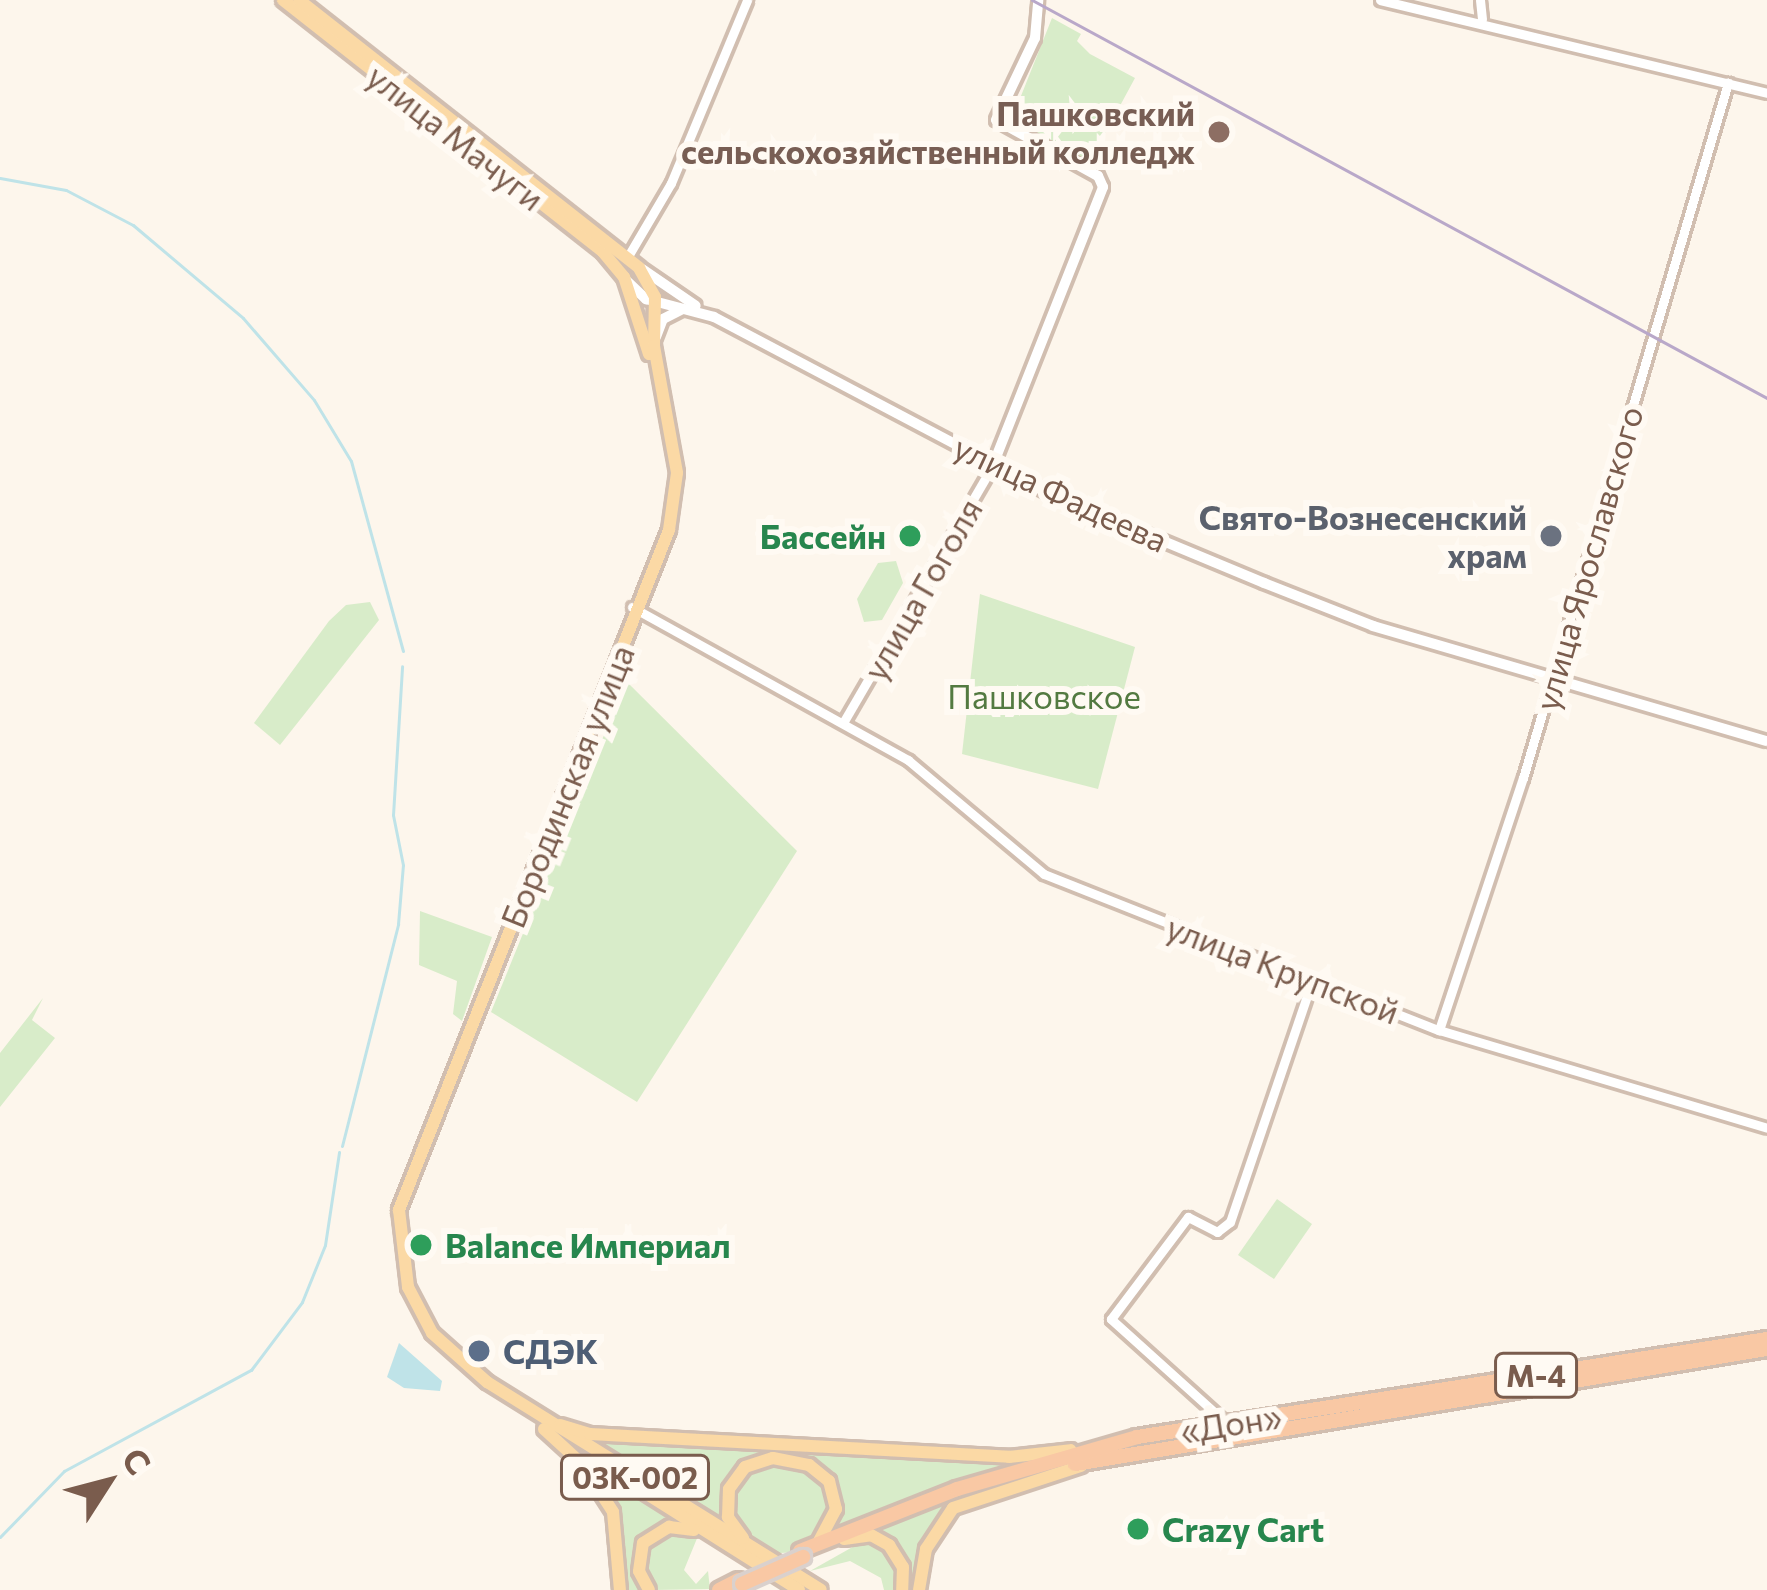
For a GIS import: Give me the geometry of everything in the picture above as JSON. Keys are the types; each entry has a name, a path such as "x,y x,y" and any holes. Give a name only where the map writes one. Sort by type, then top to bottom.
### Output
{"highway":[{"name":"«Дон»","path":"716,1590 961,1496 1160,1439 1306,1411 1767,1339"},
{"name":"«Дон»","path":"801,1554 819,1541 957,1489 1137,1437 1160,1439 1767,1349"}],"main road":[{"name":"улица Мачуги","path":"283,0 639,268"},
{"name":"улица Мачуги","path":"299,0 493,159"},
{"name":"улица Гоголя","path":"993,464 1102,187 1098,176 996,120 1035,38 1038,0"},
{"name":"улица Мачуги","path":"549,203 624,278"},
{"path":"639,268 714,317"},
{"name":"Бородинская улица","path":"410,1299 393,1215 648,584 678,486 654,346 656,304 639,268"},
{"path":"624,278 656,304 689,307 714,317"},
{"name":"Бородинская улица","path":"410,1299 399,1210 628,631 666,519 672,473 651,360 624,278"},
{"path":"654,346 663,320 689,307"},
{"name":"улица Фадеева","path":"714,317 993,464 1372,626 1767,741"},
{"name":"03К-002","path":"410,1299 440,1342 487,1382 786,1568 807,1588"},
{"name":"03К-002","path":"410,1299 455,1365 732,1548 807,1588"},
{"path":"487,1382 562,1426 590,1434 1009,1457 1137,1437"},
{"path":"544,1428 582,1464 613,1513 620,1590"},
{"path":"919,1590 926,1549 961,1503 1160,1439"},
{"path":"807,1588 737,1533 726,1502 735,1477 772,1457 819,1472 836,1504 819,1541"},
{"path":"649,1590 638,1560 658,1531 686,1528 732,1548"},
{"path":"843,1540 871,1535 889,1545 903,1568 902,1590"}],"street":[{"path":"627,258 671,183 747,0"},
{"path":"1380,0 1482,19 1767,93"},
{"path":"1480,0 1482,19"},
{"name":"улица Ярославского","path":"1439,1030 1551,676 1728,83"},
{"name":"улица Гоголя","path":"844,721 993,464"},
{"path":"648,584 650,608 668,623"},
{"name":"улица Крупской","path":"635,609 668,623 918,766 1044,874 1439,1030 1767,1128"},
{"path":"628,631 668,623"},
{"path":"1306,1411 1223,1420 1111,1318 1188,1217 1223,1229 1238,1208 1312,981"},
{"path":"1160,1439 1197,1423 1204,1406"}],"green space":[{"path":"1052,18 1081,34 1077,41 1090,54 1135,78 1088,165 1011,121"},
{"path":"896,561 903,583 882,620 864,622 857,599 878,563"},
{"name":"Пашковское","path":"980,594 1135,647 1098,789 962,754"},
{"path":"370,602 379,620 280,745 254,723 329,621 346,605"},
{"path":"626,681 797,851 637,1102 491,1012"},
{"path":"420,911 492,937 462,1021 453,1014 457,981 419,965"},
{"path":"43,998 32,1020 55,1038 0,1107 0,1053"},
{"path":"1277,1199 1312,1224 1274,1279 1238,1255"},
{"path":"576,1433 950,1460 1036,1461 831,1532 839,1500 815,1463 764,1454 729,1479 728,1526"},
{"path":"780,1459 813,1473 827,1506 813,1539 780,1553 747,1539 733,1506 747,1473"},
{"path":"584,1461 685,1524 662,1525 640,1539 633,1559 643,1590 625,1590 623,1524"},
{"path":"969,1496 933,1525 916,1590 905,1590 906,1570 870,1531"},
{"path":"685,1531 698,1536 684,1570 696,1584 708,1571 710,1589 654,1590 641,1572 644,1547 654,1535"},
{"path":"865,1540 885,1548 900,1572 898,1590 884,1590 881,1578 850,1561 810,1571"}],"water":[{"path":"399,1343 442,1381 440,1391 404,1388 387,1377"}],"waterway":[{"path":"0,178 66,190 133,225 243,318 314,400 351,461 403,651"},
{"path":"342,1146 398,924 403,865 393,815 402,666"},
{"path":"0,1537 64,1471 251,1370 302,1302 325,1245 339,1152"}],"tram line":[{"path":"1032,0 1767,398"}],"place":[{"name":"Пашковский сельскохозяйственный колледж","path":"1219,132"},
{"name":"Бассейн","path":"910,536"},
{"name":"Свято-Вознесенский храм","path":"1551,536"},
{"name":"Balance Империал","path":"421,1245"},
{"name":"СДЭК","path":"479,1351"},
{"name":"Crazy Cart","path":"1138,1529"}]}
